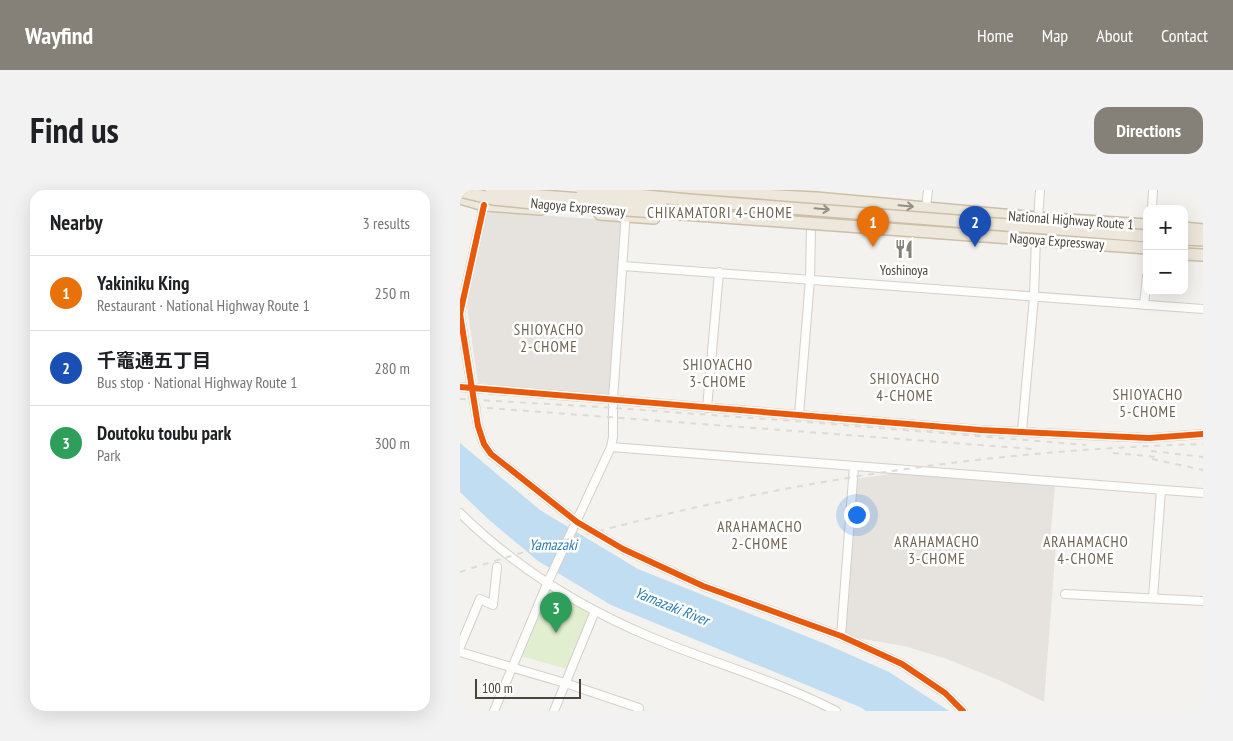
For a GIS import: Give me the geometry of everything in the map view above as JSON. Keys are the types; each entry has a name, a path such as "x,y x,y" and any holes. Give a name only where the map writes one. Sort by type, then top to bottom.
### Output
{"highway":[{"path":"492,190 674,206 689,200"},
{"name":"Nagoya Expressway","path":"582,190 1143,236"},
{"name":"National Highway Route 1","path":"665,190 817,194 926,208 1143,225"},
{"name":"Nagoya Expressway","path":"460,191 493,199 532,203 1143,250"},
{"name":"National Highway Route 1","path":"460,198 484,205 625,216 1036,245 1143,250"},
{"path":"793,222 902,224 1143,241"},
{"path":"1188,228 1203,230"},
{"path":"1188,239 1203,240"},
{"path":"1188,244 1203,246"},
{"path":"1188,252 1203,253"}],"street":[{"path":"494,711 548,582 611,446 628,190"},
{"path":"926,208 928,190"},
{"path":"1022,431 1034,297 1040,190"},
{"path":"1152,205 1153,190"},
{"path":"484,205 460,314 478,426 484,444 491,454 576,524 623,549 695,582 841,636 902,664 939,688 963,711"},
{"path":"799,415 810,279 811,229"},
{"path":"623,266 1203,309"},
{"path":"707,408 719,272"},
{"path":"1144,305 1145,295"},
{"path":"460,387 965,428 1149,438 1203,434"},
{"path":"611,446 1203,493"},
{"path":"841,636 854,466"},
{"path":"1153,598 1161,490"},
{"path":"460,513 500,550 595,611 653,638 836,711"},
{"path":"460,647 480,599 493,605 497,567"},
{"path":"1065,594 1203,601"},
{"path":"554,711 595,611"},
{"path":"460,652 565,683 639,708 638,711"}],"shaded area":[{"path":"492,212 621,221 611,396 478,383 467,307 487,214"},
{"path":"897,473 1055,486 1050,542 1056,544 1044,702 1001,681 947,659 904,646 845,636 855,479"}],"green space":[{"path":"547,584 595,611 571,670 517,655"}],"water":[{"name":"Yamazaki","path":"460,443 540,510 638,569 828,645 889,672 949,711 866,711 611,605 538,561 488,519 460,492"}],"railway":[{"path":"460,399 807,422 1086,445"},
{"path":"475,407 1033,449"},
{"path":"460,572 550,544 642,520 734,499 827,481 920,467 1014,456 1109,448 1203,444"},
{"path":"1151,451 1203,457"},
{"path":"1113,453 1158,457"},
{"path":"1152,459 1203,470"}],"cycle path":[{"path":"484,205 460,314 478,426 484,444 491,454 577,522 623,549 703,586 841,636 902,664 945,693 963,711"},
{"path":"460,387 981,430 1149,438 1203,434"}],"place":[{"name":"Yakiniku King","path":"873,247"},
{"name":"千竈通五丁目","path":"975,247"},
{"name":"Yoshinoya","path":"904,249"},
{"name":"Doutoku toubu park","path":"556,633"}],"district":[{"name":"CHIKAMATORI 4-CHOME","path":"720,212"},
{"name":"SHIOYACHO 2-CHOME","path":"549,338"},
{"name":"SHIOYACHO 3-CHOME","path":"718,372"},
{"name":"SHIOYACHO 4-CHOME","path":"905,386"},
{"name":"SHIOYACHO 5-CHOME","path":"1148,402"},
{"name":"ARAHAMACHO 2-CHOME","path":"760,534"},
{"name":"ARAHAMACHO 3-CHOME","path":"937,550"},
{"name":"ARAHAMACHO 4-CHOME","path":"1086,550"}],"water label":[{"name":"Yamazaki River","path":"672,606"}]}
